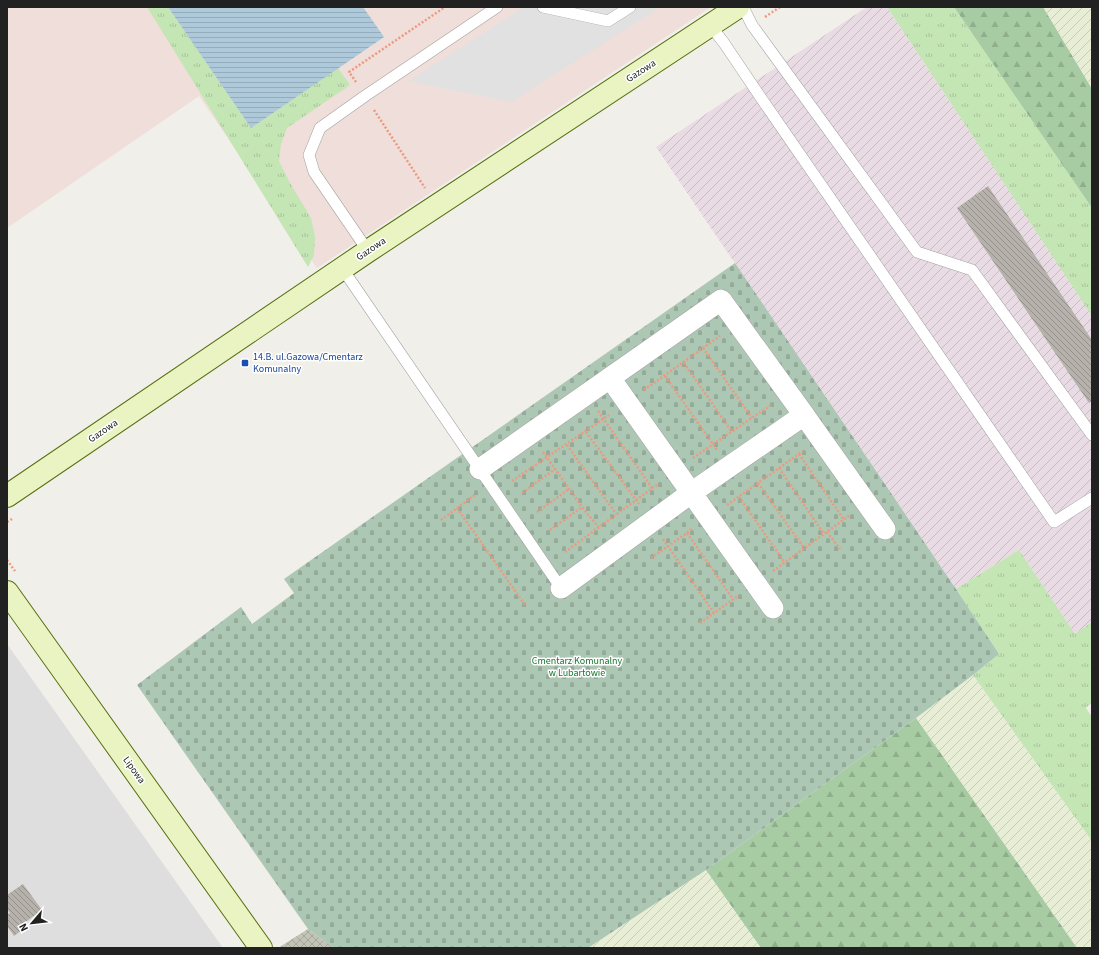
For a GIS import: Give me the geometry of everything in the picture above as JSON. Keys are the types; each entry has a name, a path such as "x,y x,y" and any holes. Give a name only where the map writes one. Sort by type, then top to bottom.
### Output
{"street":[{"name":"Gazowa","path":"7,496 342,268 738,7"},
{"path":"485,477 530,434 721,300 885,529"},
{"path":"610,378 772,608"},
{"path":"561,588 691,493 804,415"},
{"name":"Lipowa","path":"7,592 261,948"}],"lane":[{"path":"368,251 314,172 309,155 320,128 497,7"},
{"path":"543,7 608,21 630,7"},
{"path":"743,7 752,25 917,252 972,270 1092,435"},
{"path":"710,25 724,43 1054,522 1092,498"},
{"path":"342,268 561,588"}],"path":[{"path":"437,205 349,72 445,7"},
{"path":"703,348 752,418"},
{"path":"684,363 732,432"},
{"path":"664,376 728,467"},
{"path":"586,395 652,488"},
{"path":"586,432 652,522 714,613"},
{"path":"530,434 614,550"},
{"path":"651,558 821,438"},
{"path":"567,444 616,514"},
{"path":"799,454 844,520"},
{"path":"512,481 547,457"},
{"path":"779,468 826,533 840,549"},
{"path":"522,493 555,469"},
{"path":"441,520 457,508 485,477"},
{"path":"758,483 804,548"},
{"path":"536,512 568,488"},
{"path":"739,497 785,563"},
{"path":"700,623 867,503"},
{"path":"550,530 582,507"},
{"path":"457,508 525,605"},
{"path":"565,552 598,527"},
{"path":"687,532 733,599"}],"shaded area":[{"path":"7,7 711,7 317,268 199,96 7,228"},
{"path":"524,7 661,7 511,102 409,81"},
{"path":"867,7 887,7 1092,316 1092,622 1075,634 1019,550 956,589 656,147"},
{"path":"1043,7 1092,7 1092,89"},
{"path":"7,644 223,948 7,948"},
{"path":"973,675 1092,841 1092,948 1077,948 916,718"},
{"path":"706,870 761,948 588,948"},
{"path":"308,929 334,948 278,948"}],"green space":[{"path":"147,7 168,7 251,128 338,68 350,85 287,128 281,144 279,161 311,218 315,237 314,255 308,267"},
{"path":"887,7 954,7 1092,208 1092,316"},
{"path":"954,7 1043,7 1092,89 1092,208"},
{"name":"Cmentarz Komunalny w Lubartowie","path":"735,263 999,654 916,718 706,870 588,948 334,948 308,929 137,685 241,607 252,624 294,593 284,579"},
{"path":"1019,550 1075,634 1092,622 1092,702 1086,708 1092,717 1092,841 973,675 999,654 956,589"},
{"path":"916,718 1077,948 761,948 706,870"}],"water":[{"path":"168,7 363,7 384,37 251,128"}],"building":[{"path":"988,186 1092,340 1092,401 1089,403 957,208"},
{"path":"23,884 42,910 20,926 22,930 14,936 7,926 7,915 10,913 7,909 7,895"}],"place":[{"name":"14.B. ul.Gazowa/Cmentarz Komunalny","path":"245,363"}]}
